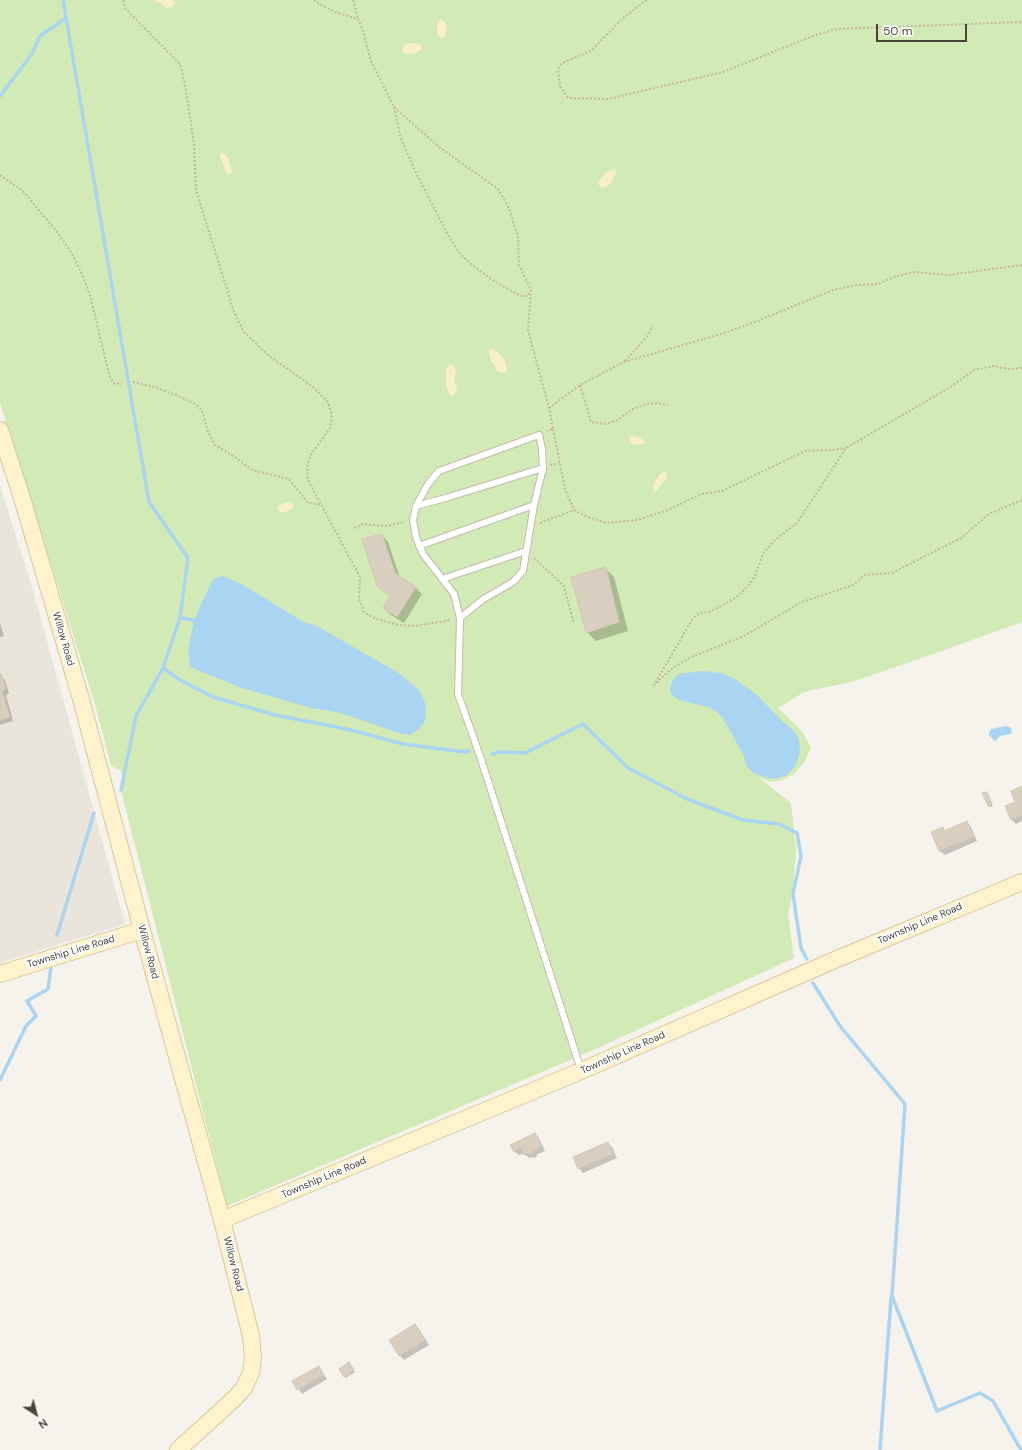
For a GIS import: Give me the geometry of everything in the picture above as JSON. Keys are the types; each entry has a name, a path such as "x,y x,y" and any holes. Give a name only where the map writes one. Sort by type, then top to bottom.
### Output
{"street":[{"name":"Willow Road","path":"0,430 22,498 81,700 142,930 222,1220 250,1336 253,1358 251,1373 244,1388 178,1450"},
{"name":"Township Line Road","path":"222,1220 581,1071 824,965 1022,882"},
{"name":"Township Line Road","path":"0,974 142,930"}],"lane":[{"path":"460,618 482,600 513,582 523,571 532,526 534,505 543,468 542,449 539,435 439,471 428,484 416,506 413,520 416,537 423,554 433,569 454,594 460,618 458,694 480,756 581,1071"},
{"path":"416,506 543,468"},
{"path":"419,546 534,505"},
{"path":"442,579 526,551"}],"path":[{"path":"123,0 124,8 180,64 185,84 194,143 196,190 234,312 244,332 269,356 312,386 328,402 332,415 330,428 310,456 307,468 308,480 360,577 359,599 364,612 374,618 398,625 414,626 460,618"},
{"path":"314,0 318,4 335,12 358,19"},
{"path":"353,0 371,61 394,107 401,139 416,173 449,237 461,254 476,268 497,282 521,296 527,296 531,290"},
{"path":"647,0 624,17 591,51 562,63 558,69 560,86 568,98 608,99 723,72 812,36 836,29 1022,22"},
{"path":"394,107 439,147 498,189 508,208 518,237 519,265 531,290 528,330 549,408 564,489 574,510 588,517 607,523 637,520 668,510 702,494 722,491 804,451 846,448 952,386 974,370 993,366 1009,369 1022,368"},
{"path":"0,175 24,191 71,252 90,295 108,374 113,383 122,384"},
{"path":"549,408 580,385 624,362 728,332 833,290 856,285 878,284 894,277 914,272 948,275 1022,265"},
{"path":"624,362 646,338 653,326"},
{"path":"133,382 169,392 195,404 202,410 208,432 215,445 235,457 252,470 289,479 308,503 322,505"},
{"path":"580,385 591,422 605,424 618,420 631,410 646,404 657,403 668,405"},
{"path":"539,435 553,429"},
{"path":"846,448 797,523 775,540 764,552 755,576 748,586 738,596 725,604 693,618 654,685 670,670 689,658 744,636 802,602 853,585 864,575 892,573 962,538 989,514 1022,500"},
{"path":"532,526 574,510"},
{"path":"354,528 364,524 385,526 413,520"},
{"path":"526,551 564,586 574,624"}],"shaded area":[{"path":"0,485 34,594 125,924 0,963"}],"green space":[{"path":"0,0 1022,0 1022,622 855,681 804,692 778,708 801,730 811,747 804,763 794,774 783,780 771,782 758,777 791,803 796,849 793,892 788,914 794,958 589,1052 227,1206 121,790 123,781 121,771 111,766 95,704 0,403"}],"sand":[{"path":"153,0 172,0 175,2 174,6 166,8 162,4"},
{"path":"442,19 447,27 445,36 441,39 437,34 437,26 439,20"},
{"path":"405,44 420,44 422,48 421,50 409,54 403,52 403,47"},
{"path":"221,153 224,153 229,160 232,172 229,175 226,172 222,162 220,155"},
{"path":"615,169 616,173 611,183 604,188 600,187 598,183 600,180 607,172"},
{"path":"492,349 499,353 504,359 507,368 506,373 498,372 491,360 489,352"},
{"path":"449,364 454,366 456,372 454,379 457,391 453,396 450,395 446,386 446,369"},
{"path":"631,436 641,438 644,441 644,444 636,445 630,443 629,439"},
{"path":"665,471 667,474 666,478 657,491 654,492 653,487 658,476"},
{"path":"286,502 293,504 293,509 286,512 280,512 277,508 278,506"}],"water":[{"path":"223,576 243,585 305,623 315,625 397,672 419,690 425,703 425,721 419,729 410,735 402,734 341,713 311,708 242,688 190,667 188,652 194,620 213,579"},
{"path":"703,671 721,673 733,678 757,695 795,732 799,740 800,752 796,765 787,775 776,779 764,777 754,773 748,768 745,763 744,756 723,718 717,712 708,707 679,700 672,695 670,690 671,684 674,678 679,674"},
{"path":"1006,726 1011,728 1012,733 1000,736 995,741 989,735 991,729"}],"building":[{"path":"382,534 395,573 416,587 397,617 383,608 390,596 377,586 362,539"},
{"path":"606,567 619,622 586,633 571,577"},
{"path":"1,674 6,689 2,691 10,717 0,720 0,675"},
{"path":"1022,786 1022,815 1011,820 1005,806 1015,802 1011,791"},
{"path":"987,792 992,804 988,806 982,793"},
{"path":"967,821 974,837 939,851 931,832 943,827 944,831"},
{"path":"535,1133 542,1146 529,1155 528,1153 524,1155 521,1148 514,1152 510,1145"},
{"path":"608,1142 613,1154 578,1169 573,1157"},
{"path":"415,1324 425,1340 399,1356 389,1340"},
{"path":"349,1362 354,1370 344,1377 339,1369"},
{"path":"319,1366 324,1375 297,1390 292,1381"}],"waterway":[{"path":"63,0 149,502 188,558 180,618"},
{"path":"0,96 32,54 40,36 66,18"},
{"path":"121,790 136,716 163,668 180,618 194,620"},
{"path":"163,668 180,680 213,697 275,715 351,730 403,744 465,752 469,751"},
{"path":"492,754 501,752 525,753 583,724 628,768 687,799 743,820 779,824 797,833 801,856 793,894 801,948 807,959"},
{"path":"57,935 94,813"},
{"path":"0,1080 26,1026 36,1016 27,1001 48,989 51,967"},
{"path":"813,983 840,1026 905,1104 892,1296 937,1411 980,1393 993,1401 1021,1450"},
{"path":"880,1450 891,1298"}]}
